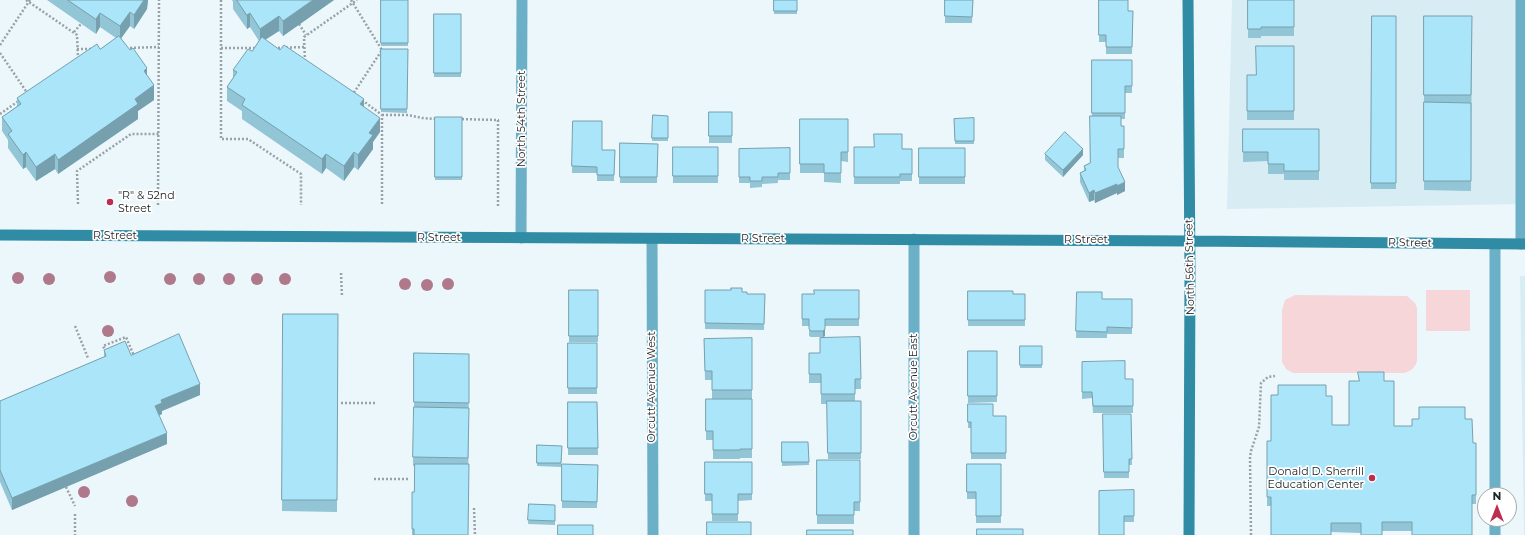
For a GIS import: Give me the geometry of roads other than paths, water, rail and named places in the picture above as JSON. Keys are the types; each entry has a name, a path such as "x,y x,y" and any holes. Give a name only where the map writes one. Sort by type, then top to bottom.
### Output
{"main road":[{"name":"North 56th Street","path":"1188,0 1190,241 1189,535"},
{"name":"R Street","path":"0,236 914,239 1523,244"}],"street":[{"name":"North 54th Street","path":"521,238 522,0"},
{"path":"1521,0 1523,244"},
{"name":"Orcutt Avenue West","path":"652,239 653,535"},
{"name":"Orcutt Avenue East","path":"914,239 914,535"},
{"path":"1494,244 1495,487"}],"place":[{"name":"\"R\" & 52nd Street","path":"110,202"},
{"name":"Donald D. Sherrill Education Center","path":"1372,478"}]}
